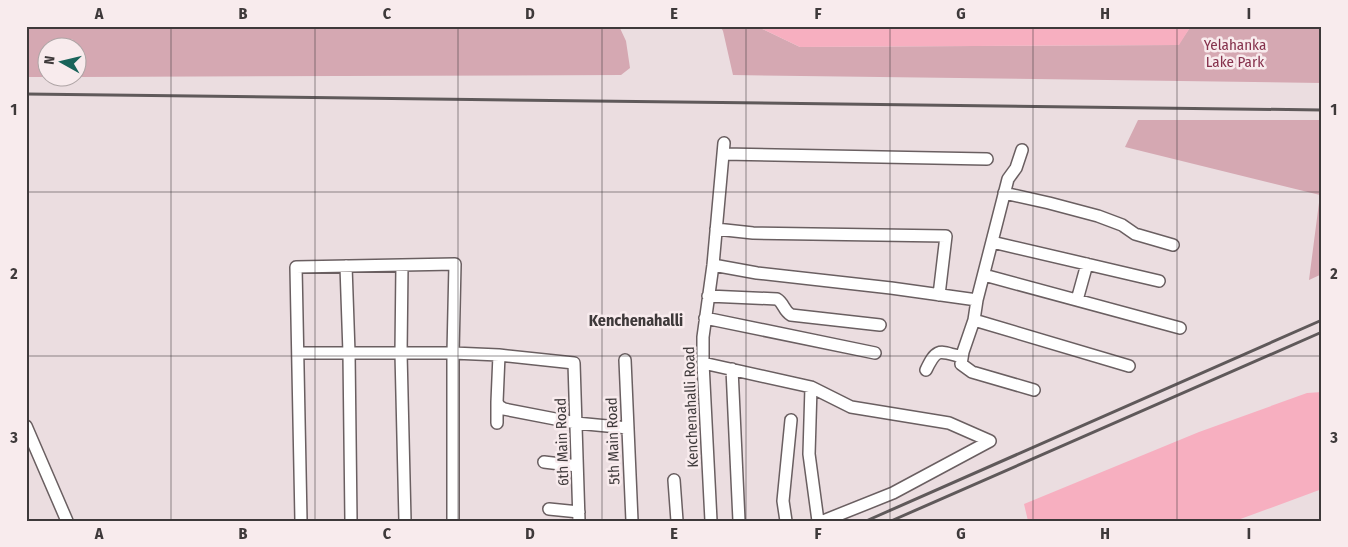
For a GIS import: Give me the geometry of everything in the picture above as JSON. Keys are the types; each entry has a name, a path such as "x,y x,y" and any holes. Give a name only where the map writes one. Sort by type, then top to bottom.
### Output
{"street":[{"name":"Kenchenahalli Road","path":"711,521 702,363 723,149 987,160"},
{"path":"1022,150 1016,168 1008,179 1004,193 977,300 974,320 961,364 972,372 1034,390"},
{"path":"1004,193 1098,216 1122,225 1136,234 1173,245"},
{"path":"716,229 754,233 946,236 939,294"},
{"path":"992,242 1159,281"},
{"path":"301,521 296,267 455,264 453,521"},
{"path":"712,264 757,273 977,300"},
{"path":"1077,300 1087,264"},
{"path":"402,265 401,353 405,521"},
{"path":"346,266 351,521"},
{"path":"984,275 1180,328"},
{"path":"708,296 777,299 781,301 786,312 791,314 880,325"},
{"path":"705,318 876,353"},
{"path":"974,320 1129,366"},
{"path":"926,370 936,353 941,352 962,357"},
{"path":"298,353 453,353 499,355 497,423"},
{"name":"6th Main Road","path":"499,355 574,363 579,516"},
{"name":"5th Main Road","path":"625,360 632,521"},
{"path":"702,363 811,387 851,407 949,423 990,441 893,493 823,521"},
{"path":"732,369 739,521"},
{"path":"811,387 809,454 818,521"},
{"path":"497,402 504,409 576,423 628,428"},
{"path":"786,521 783,501 791,420"},
{"path":"26,426 67,521"},
{"path":"544,462 577,466"},
{"path":"674,480 677,521"},
{"path":"548,509 579,516"}],"green space":[{"path":"26,26 619,26 626,41 630,68 621,75 88,77 88,38 38,38 38,77 26,77"},
{"name":"Yelahanka Lake Park","path":"720,26 756,26 800,47 1178,45 1191,26 1322,26 1322,83 733,75 723,31"},
{"path":"1138,120 1322,120 1322,274 1309,280 1320,195 1125,147"}],"shaded area":[{"path":"756,26 1191,26 1179,45 800,47"},
{"path":"1322,392 1322,489 1235,521 1028,521 1024,504 1199,432 1307,393"}],"railway":[{"path":"26,94 1322,110"},
{"path":"866,521 1322,320"},
{"path":"891,521 1322,332"}],"district":[{"name":"Kenchenahalli","path":"636,320"}]}
